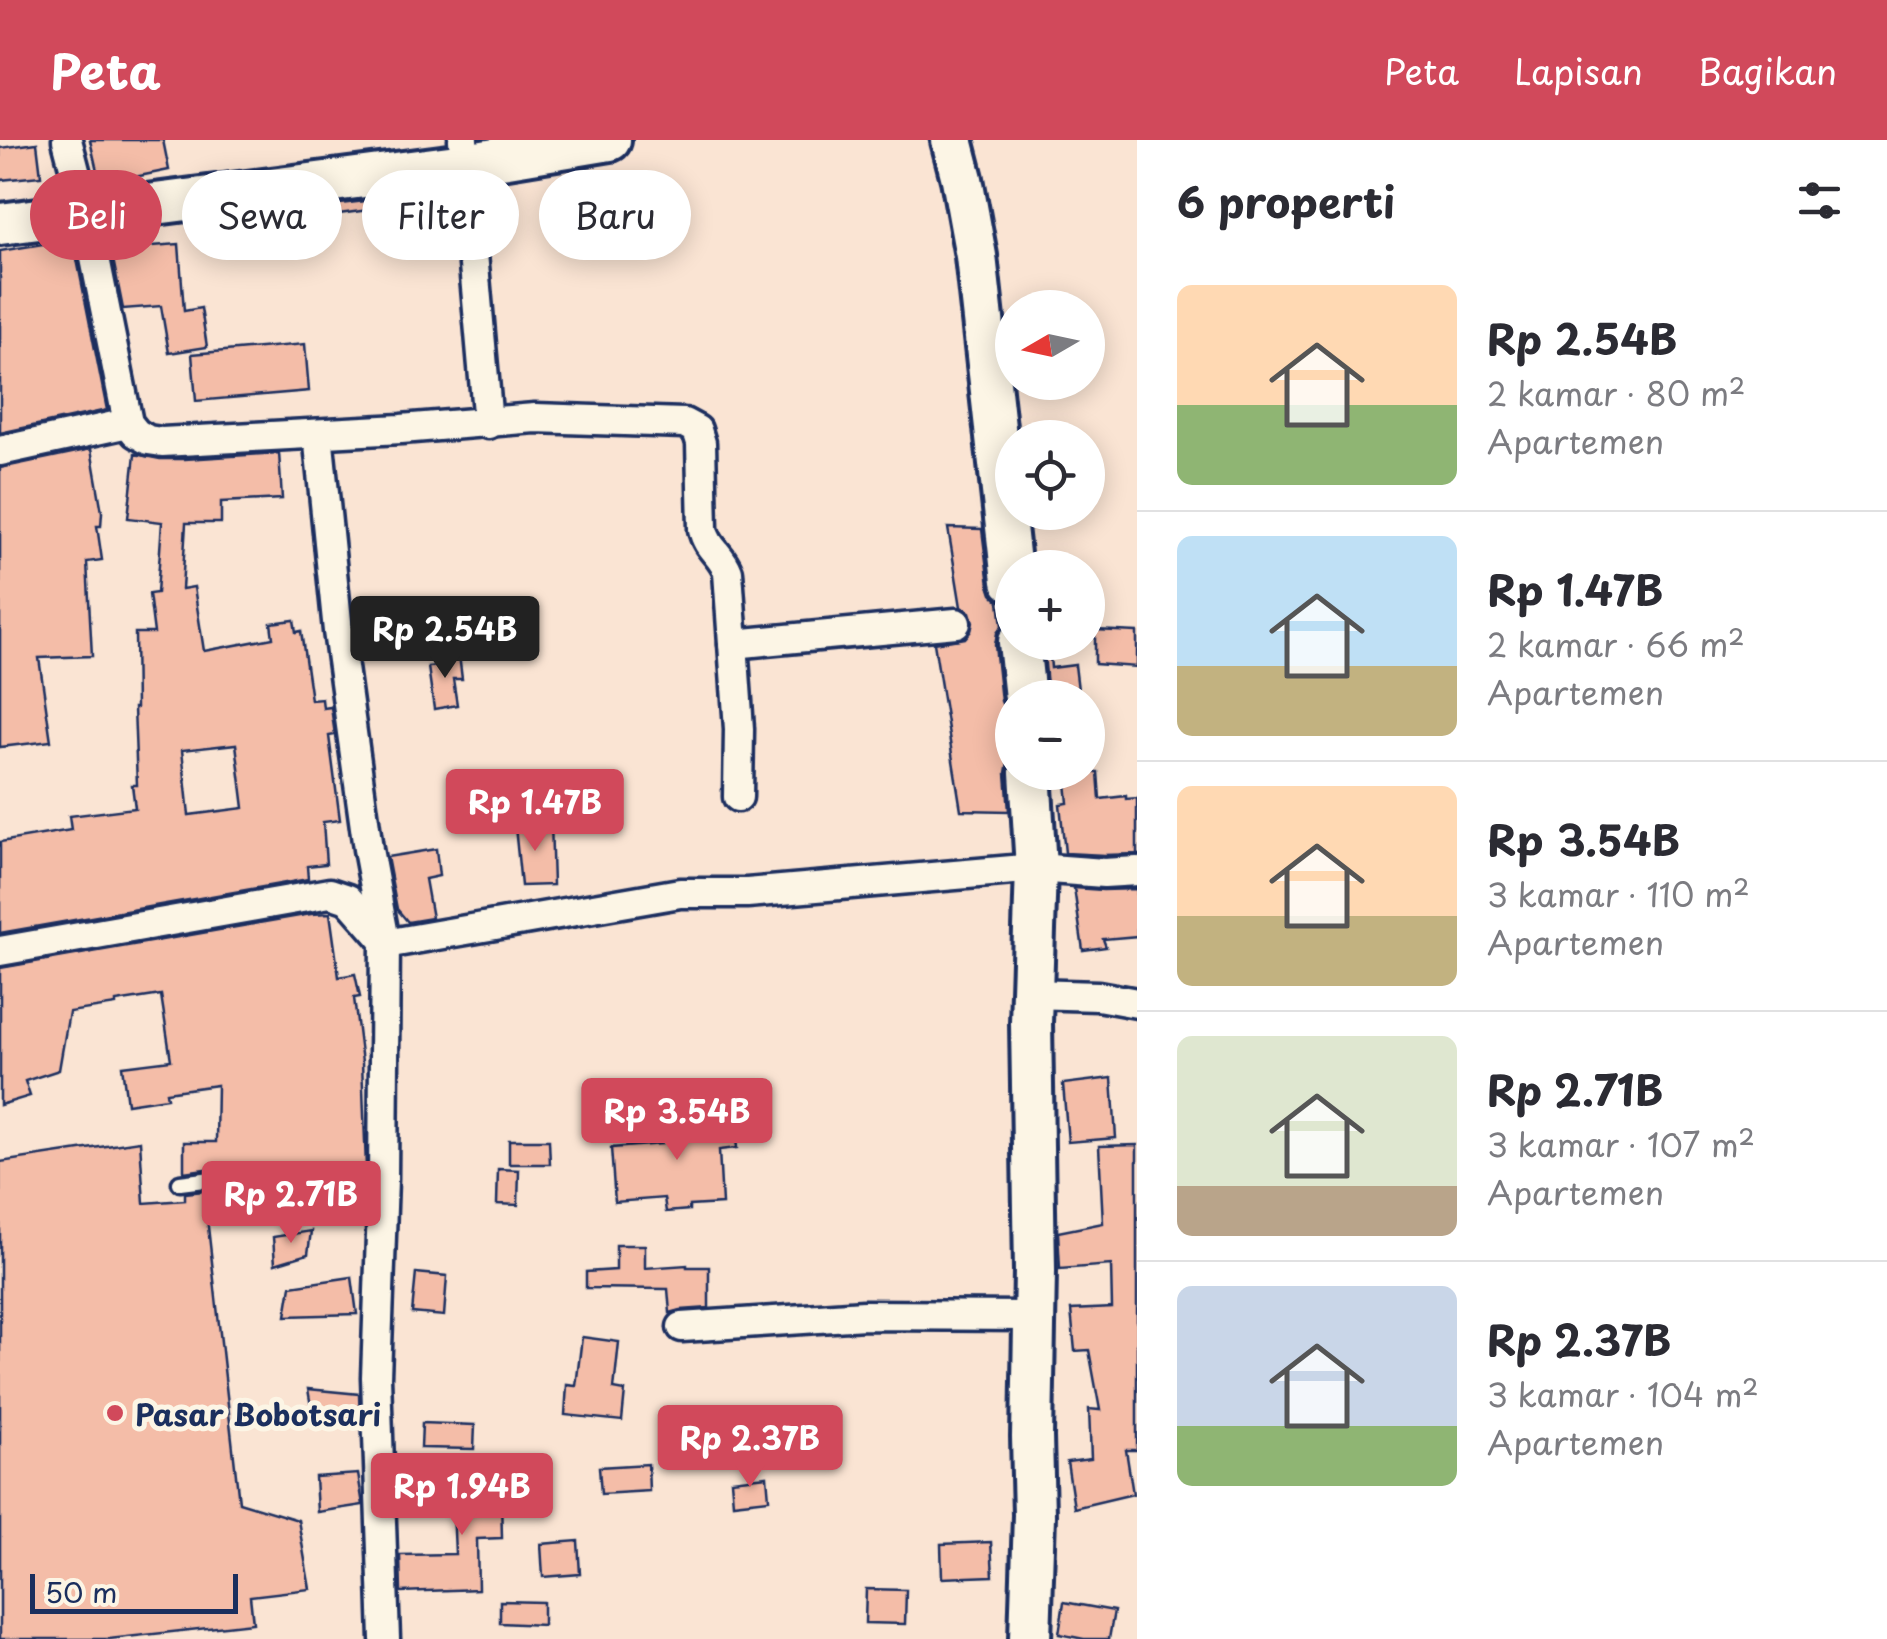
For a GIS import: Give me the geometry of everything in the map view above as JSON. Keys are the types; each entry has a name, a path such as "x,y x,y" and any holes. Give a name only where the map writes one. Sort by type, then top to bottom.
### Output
{"street":[{"path":"67,140 75,170"},
{"path":"162,202 464,152 610,140"},
{"path":"952,140 976,256 1008,550"},
{"path":"464,152 488,424"},
{"path":"0,224 30,221"},
{"path":"95,260 128,422 148,440 318,434 552,418 668,422 697,430 701,443 703,529 706,542 720,555 728,572 739,728 738,797"},
{"path":"0,451 128,422"},
{"path":"318,434 340,651 384,941 383,1179 376,1377 385,1639"},
{"path":"732,644 956,623"},
{"path":"1030,1639 1034,1531 1031,994 1036,868 1031,790"},
{"path":"0,951 330,893 348,900 384,941 392,943 680,893 747,893 1036,868 1137,870"},
{"path":"1031,994 1098,996 1137,1003"},
{"path":"682,1327 864,1315 1034,1316"}],"lane":[{"path":"180,1183 383,1179"}],"building":[{"path":"90,140 163,140 169,170 97,170"},
{"path":"37,143 40,170 30,170 30,177 0,180 0,148"},
{"path":"362,201 362,211 342,214 342,204"},
{"path":"179,244 184,311 201,308 207,347 169,353 161,306 123,309 113,260 162,260 162,245"},
{"path":"30,246 30,260 77,260 107,410 0,433 0,251"},
{"path":"305,344 309,391 196,401 192,354"},
{"path":"91,449 102,512 101,526 97,526 102,560 87,562 92,656 39,658 51,741 0,747 0,468"},
{"path":"279,453 282,499 221,502 221,523 186,523 182,589 194,587 204,651 273,638 271,623 294,620 296,632 301,631 311,700 322,699 323,708 331,707 335,735 329,736 340,820 323,822 326,864 307,866 308,879 0,933 0,842 71,830 69,816 135,808 135,633 154,633 149,594 157,593 162,522 128,518 135,454 185,459","holes":["236,744 244,808 189,815 182,750"]},
{"path":"948,528 982,529 989,585 995,597 999,680 995,680 995,790 1007,790 1009,811 961,810 934,643 965,638 971,631 970,612 961,607"},
{"path":"1105,630 1137,632 1137,667 1095,664 1095,660 1105,660"},
{"path":"459,655 462,679 453,679 457,705 434,709 428,667 439,666 438,658"},
{"path":"1045,660 1050,660 1051,668 1075,665 1077,680 1046,680"},
{"path":"1067,790 1099,790 1100,799 1137,798 1137,854 1065,853 1060,804 1068,803"},
{"path":"503,794 508,820 481,824 477,798"},
{"path":"551,821 553,885 521,886 515,827"},
{"path":"436,849 439,876 425,879 432,918 408,922 397,909 387,857"},
{"path":"1074,888 1137,889 1137,936 1103,939 1106,947 1083,950"},
{"path":"330,913 339,977 355,974 360,997 354,998 362,1062 366,1168 212,1168 184,1172 184,1142 216,1142 217,1085 166,1092 167,1098 127,1104 122,1066 171,1060 161,995 69,1012 59,1070 25,1081 30,1096 0,1105 0,968"},
{"path":"1112,1078 1116,1138 1068,1142 1063,1084"},
{"path":"733,1109 737,1148 719,1150 722,1204 666,1212 664,1198 615,1202 611,1148 661,1144 659,1122 710,1117 710,1112"},
{"path":"509,1140 549,1140 550,1164 509,1164"},
{"name":"Pasar Bobotsari","path":"140,1141 144,1203 185,1200 185,1193 204,1191 239,1502 298,1520 310,1589 250,1596 253,1623 109,1639 0,1639 0,1162"},
{"path":"1137,1145 1137,1450 1126,1450 1133,1494 1074,1508 1067,1462 1091,1459 1089,1409 1100,1410 1089,1350 1075,1351 1071,1310 1112,1308 1111,1265 1060,1269 1058,1232 1103,1223 1099,1146"},
{"path":"498,1169 519,1170 518,1205 497,1204"},
{"path":"311,1231 308,1254 275,1264 273,1237"},
{"path":"616,1245 645,1245 645,1268 709,1267 709,1308 670,1313 668,1289 586,1288 586,1272 616,1270"},
{"path":"416,1273 447,1276 444,1316 412,1313"},
{"path":"352,1277 357,1314 286,1316 291,1286"},
{"path":"582,1337 619,1342 614,1389 625,1391 622,1421 565,1415 567,1385 576,1386"},
{"path":"308,1389 359,1394 360,1423 314,1424"},
{"path":"422,1423 475,1425 474,1449 421,1448"},
{"path":"648,1464 649,1491 601,1494 599,1467"},
{"path":"516,1472 517,1497 501,1498 502,1538 477,1539 478,1589 401,1592 400,1555 455,1554 453,1508 466,1508 464,1476"},
{"path":"358,1474 363,1505 317,1512 315,1477"},
{"path":"767,1476 769,1499 733,1503 731,1480"},
{"path":"578,1541 580,1574 543,1577 541,1544"},
{"path":"991,1542 993,1576 942,1578 941,1544"},
{"path":"866,1589 906,1590 905,1624 865,1623"},
{"path":"500,1601 543,1602 543,1625 500,1623"},
{"path":"1064,1602 1114,1611 1109,1639 1059,1634"}],"place":[{"name":"Pasar Bobotsari","path":"115,1413"}]}
